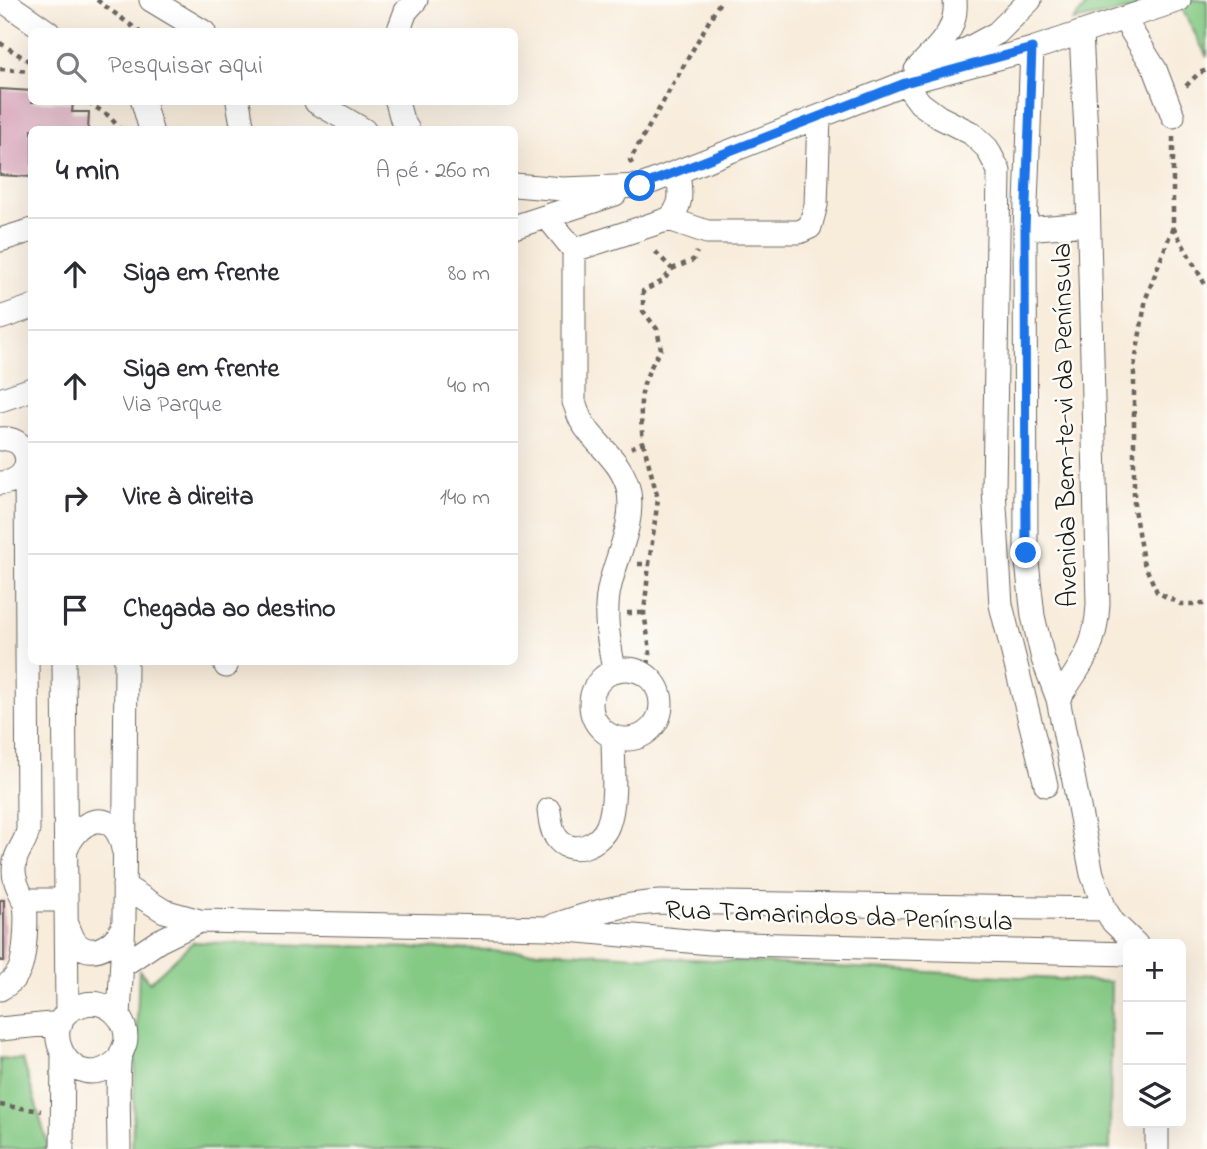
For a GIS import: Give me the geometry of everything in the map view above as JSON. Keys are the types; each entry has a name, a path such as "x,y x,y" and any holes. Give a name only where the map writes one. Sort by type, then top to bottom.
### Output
{"street":[{"path":"2,0 42,28"},
{"path":"151,0 186,24"},
{"path":"400,28 406,11 416,0"},
{"path":"905,83 951,29 956,15 955,0"},
{"path":"905,83 997,33 1030,0"},
{"path":"518,227 678,172 905,83 1032,48 1179,0"},
{"path":"1124,19 1155,69 1173,116"},
{"name":"Avenida Bem-te-vi da Península","path":"1058,699 1084,661 1097,625 1081,33"},
{"name":"Avenida Bem-te-vi da Península","path":"1032,48 1025,229 1026,553 1033,616 1042,659 1058,699 1092,874 1105,909 1113,922 1131,939"},
{"path":"905,83 920,103 971,134 987,148 999,171 994,490 1001,605 1046,785"},
{"path":"144,105 150,126"},
{"path":"239,105 242,126"},
{"path":"321,105 357,126"},
{"path":"398,105 406,126"},
{"path":"669,219 707,232 799,232 810,227 816,205 819,117"},
{"path":"574,250 669,219 678,211 681,199 678,172"},
{"path":"518,185 563,189 640,186"},
{"path":"547,217 574,250 574,402 581,421 622,471 628,492 630,516 625,541 609,587 608,642 614,670"},
{"name":"Avenida Bem-te-vi da Península","path":"1025,229 1088,224"},
{"path":"0,240 28,231"},
{"path":"0,318 28,308"},
{"path":"0,400 28,390"},
{"path":"0,439 8,438 20,444 26,455 26,837 15,857 15,884 23,900 23,960 12,982 0,989"},
{"path":"0,484 10,483 20,477 26,468"},
{"path":"62,1149 66,843 64,665"},
{"path":"119,1149 119,1059 126,1038 119,1017 124,919 126,665"},
{"path":"631,668 647,674 658,688 662,704 658,720 646,733 630,739 613,737 600,727 592,712 592,694 600,680 614,670 631,668"},
{"path":"550,810 551,826 557,839 570,847 588,846 602,838 609,823 611,806 613,737"},
{"path":"66,843 86,824 101,820 116,830 124,849"},
{"path":"26,837 66,843"},
{"name":"Rua Tamarindos da Península","path":"124,886 164,911 201,921 547,928 710,943 1123,954"},
{"path":"23,900 65,911"},
{"name":"Rua Tamarindos da Península","path":"547,928 600,909 660,902 1105,909"},
{"path":"65,911 77,943 81,947 95,949 112,943 119,936 124,919"},
{"name":"Rua Tamarindos da Península","path":"123,965 159,941 201,921"},
{"path":"119,1017 111,1008 100,1004 77,1006 62,1033 69,1064 79,1069 90,1072 111,1066 119,1059"},
{"path":"7,1029 62,1033"},
{"path":"1157,1128 1157,1149"}],"path":[{"path":"97,0 135,28"},
{"path":"640,186 630,160 721,0"},
{"path":"0,43 28,61"},
{"path":"0,69 28,71"},
{"path":"1207,70 1199,73 1183,90 1173,116 1172,227 1146,298 1134,368 1135,509 1143,561 1157,592 1180,604 1207,604"},
{"path":"92,105 109,116 118,126"},
{"path":"1172,227 1207,288"},
{"path":"612,457 643,442 639,402 648,369 661,349 657,328 643,311 643,291 663,281 672,269 635,230"},
{"path":"647,674 650,650 644,613 649,564"},
{"path":"0,1105 63,1114"}],"green space":[{"path":"1091,0 1207,0 1207,57 1178,1 1073,21"},
{"path":"193,942 567,952 1111,982 1110,1149 132,1149 139,970 150,982"},
{"path":"0,1058 23,1060 49,1149 0,1149"}],"building":[{"path":"0,89 28,91 28,105 73,105 72,112 89,112 88,126 28,126 28,177 0,175"},
{"path":"0,900 4,900 4,961 0,961"}],"route":[{"path":"640,186 905,83 1032,48 1025,229 1026,553"}]}
